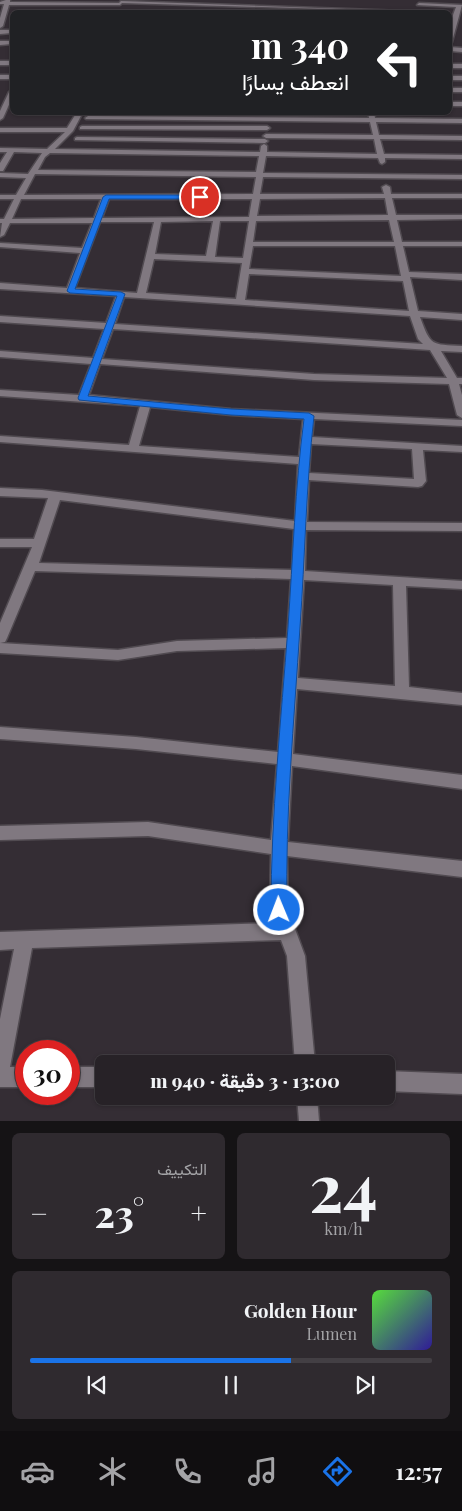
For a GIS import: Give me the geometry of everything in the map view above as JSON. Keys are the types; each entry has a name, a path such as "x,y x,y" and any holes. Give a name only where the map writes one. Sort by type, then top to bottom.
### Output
{"street":[{"path":"0,3 221,2 295,10 301,0"},
{"path":"3,23 2,13 7,2"},
{"path":"396,10 399,3"},
{"path":"416,4 461,6"},
{"path":"453,34 452,23 461,6"},
{"path":"452,23 462,23"},
{"path":"1,114 10,94"},
{"path":"0,235 4,221 42,156 71,130 78,115"},
{"path":"66,150 77,139 90,115 372,116 462,120"},
{"path":"144,152 164,115"},
{"path":"240,302 269,116"},
{"path":"372,116 386,195 414,314 423,339 440,354 458,381 461,409"},
{"path":"82,128 267,128"},
{"path":"0,130 71,130"},
{"path":"77,139 203,141 376,137 462,138"},
{"path":"196,163 203,141"},
{"path":"0,150 144,152 259,174 462,177"},
{"path":"0,169 12,150"},
{"path":"0,175 196,163 262,154 462,158"},
{"path":"0,197 462,196"},
{"path":"70,291 106,197"},
{"path":"4,221 462,217"},
{"path":"210,259 217,219"},
{"path":"141,296 158,220"},
{"path":"250,244 462,244"},
{"path":"0,245 86,251"},
{"path":"151,256 246,261"},
{"path":"245,271 405,277 462,277"},
{"path":"0,286 462,317"},
{"path":"83,398 121,294"},
{"path":"0,319 462,349"},
{"path":"0,354 314,377 458,381"},
{"path":"0,393 309,416 462,423"},
{"path":"133,449 146,404"},
{"path":"304,1055 296,956 279,910 278,848 291,683 304,461 309,416"},
{"path":"0,439 304,461"},
{"path":"306,440 462,450"},
{"path":"303,476 418,483 420,481 417,448"},
{"path":"0,492 54,496 300,526 462,527"},
{"path":"0,638 31,567 54,496"},
{"path":"0,543 40,543"},
{"path":"31,567 298,575 462,586"},
{"path":"399,581 402,692"},
{"path":"0,648 118,656 177,646 292,643"},
{"path":"291,683 462,698"},
{"path":"0,733 136,743 285,759 462,782"},
{"path":"0,833 148,829 278,848 462,869"},
{"path":"0,941 286,931"},
{"path":"0,1070 24,940"},
{"path":"0,1077 15,1077"},
{"path":"80,1077 95,1077"},
{"path":"395,1081 462,1084"},
{"path":"308,1105 309,1121"}],"route":[{"path":"200,197 106,197 70,291 121,294 83,398 231,412 309,416 304,461 291,683 278,848 279,910"}]}
